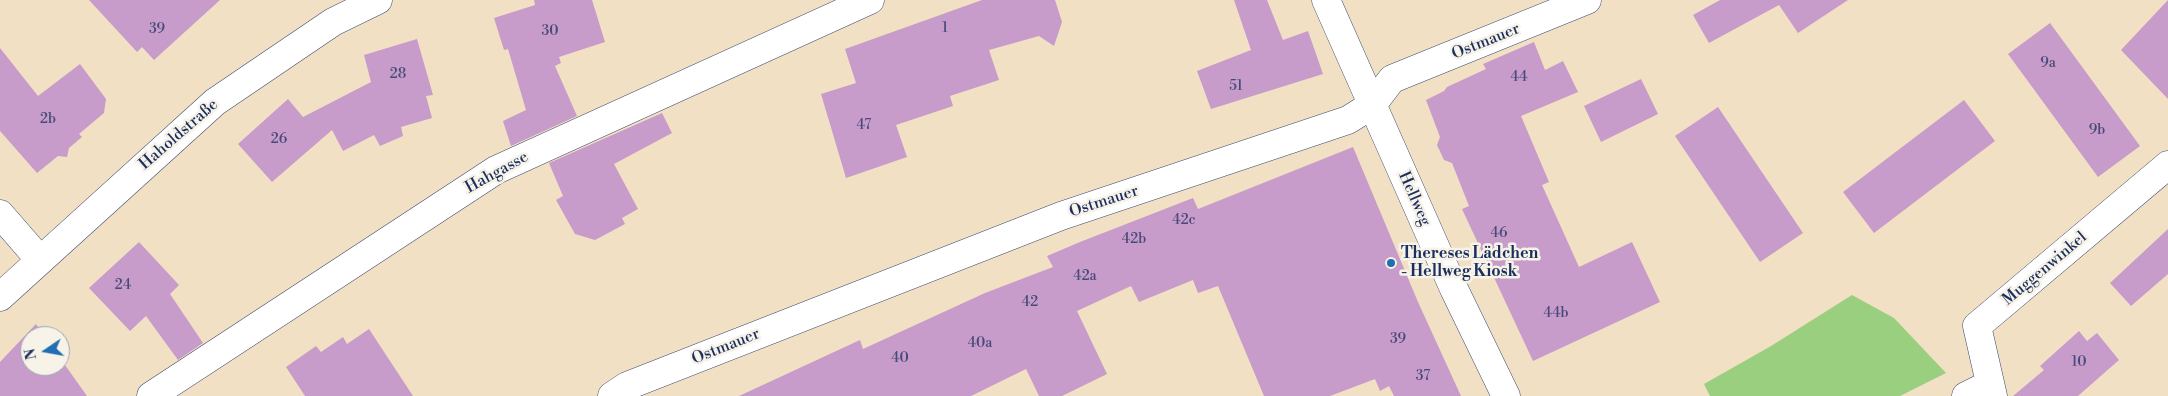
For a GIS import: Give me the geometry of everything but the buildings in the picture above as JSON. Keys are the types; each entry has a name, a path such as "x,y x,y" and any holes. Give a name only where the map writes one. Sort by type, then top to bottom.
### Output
{"street":[{"name":"Haholdstraße","path":"0,296 215,102 333,22 378,0"},
{"name":"Hahgasse","path":"151,396 496,170 870,0"},
{"name":"Hellweg","path":"1326,0 1454,289 1506,396"},
{"name":"Ostmauer","path":"612,396 627,386 978,247 1061,216 1299,138 1348,120 1372,105 1392,79 1587,0"},
{"name":"Muggenwinkel","path":"1992,390 1978,326 2168,165"},
{"path":"0,214 40,260"},
{"path":"1966,396 1992,390"}],"green space":[{"path":"1852,295 1894,318 1946,373 1900,396 1710,396 1704,384 1771,346"}],"place":[{"name":"Thereses Lädchen - Hellweg Kiosk","path":"1391,263"}]}
